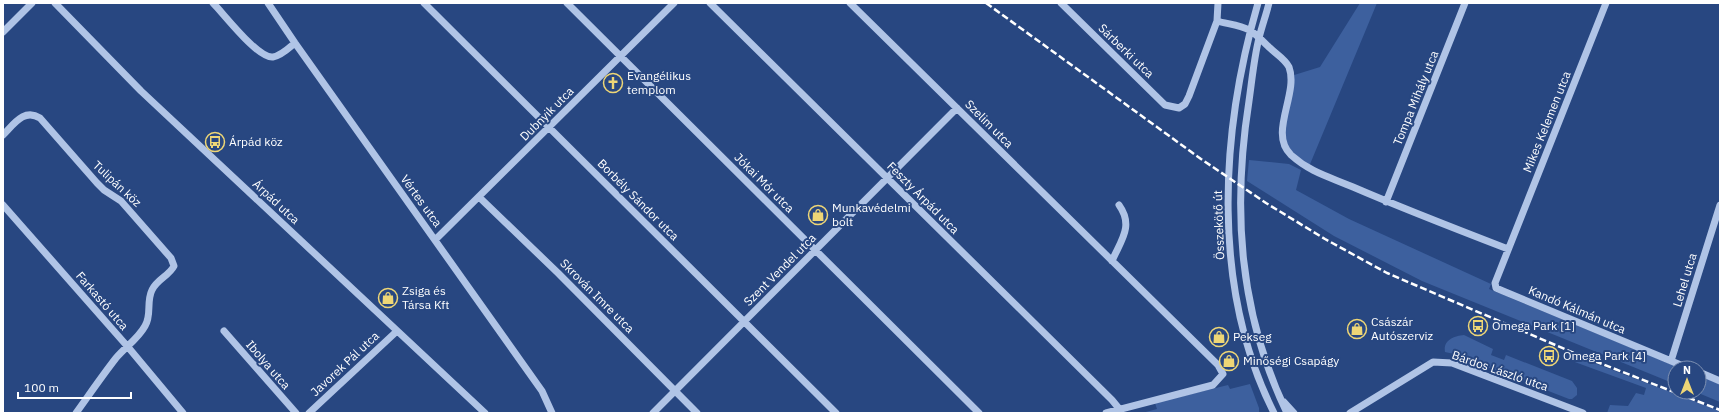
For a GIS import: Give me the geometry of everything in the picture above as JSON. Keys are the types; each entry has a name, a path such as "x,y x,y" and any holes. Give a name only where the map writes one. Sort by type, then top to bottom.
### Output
{"street":[{"path":"3,32 32,3"},
{"name":"Árpád utca","path":"55,3 141,91 485,413"},
{"path":"213,3 253,46 267,56 273,57 279,55 295,43"},
{"name":"Vértes utca","path":"268,3 542,391 552,413"},
{"name":"Borbély Sándor utca","path":"424,3 836,413"},
{"name":"Jókai Mór utca","path":"567,3 979,413"},
{"name":"Dubnyik utca","path":"435,240 674,3"},
{"name":"Feszty Árpád utca","path":"710,3 1121,411"},
{"name":"Szelim utca","path":"850,3 1218,366 1222,374 1213,385 1121,411"},
{"name":"Sárberki utca","path":"1060,3 1165,105 1179,108 1185,104 1189,96 1217,21"},
{"path":"1218,3 1217,21 1250,30 1284,60 1289,67 1290,87 1282,130 1286,148 1308,169 1352,186 1386,202 1508,249"},
{"name":"Összekötő út","path":"1258,3 1250,30 1242,70 1231,146 1228,206 1231,254 1240,315 1247,345 1274,413"},
{"name":"Összekötő út","path":"1270,3 1259,39 1243,150 1240,183 1242,237 1248,295 1255,327 1279,396 1287,413"},
{"name":"Tompa Mihály utca","path":"1386,202 1466,3"},
{"name":"Mikes Kelemen utca","path":"1508,249 1606,3"},
{"name":"Szent Vendel utca","path":"653,413 957,108"},
{"name":"Tulipán köz","path":"3,135 25,115 33,114 40,118 97,183 104,190 121,201 171,258 174,266 171,272 156,283 152,290 148,320 145,327 128,347"},
{"name":"Skrován Imre utca","path":"479,197 558,273 697,413"},
{"name":"Farkastó utca","path":"3,205 128,347 183,413"},
{"path":"1112,261 1126,230 1127,221 1125,214 1119,205"},
{"name":"Lehel utca","path":"1672,360 1720,205"},
{"name":"Kandó Kálmán utca","path":"1508,249 1495,283 1496,288 1670,360"},
{"name":"Ibolya utca","path":"224,331 296,413"},
{"name":"Javorek Pál utca","path":"309,413 397,331"},
{"path":"76,413 117,357 128,347"},
{"name":"Bárdos László utca","path":"1350,413 1433,362 1452,364 1579,412"},
{"path":"1707,375 1720,381"},
{"path":"1279,396 1294,413"},
{"path":"1267,413 1268,400"},
{"path":"1106,413 1121,411"}],"shaded area":[{"path":"1360,3 1377,3 1308,169 1299,161 1283,139 1291,76 1320,67"},
{"path":"1249,160 1289,164 1301,170 1296,190 1349,219 1491,284 1489,289 1667,363 1667,381 1422,281 1334,236 1247,181"},
{"path":"1464,335 1493,349 1491,355 1504,360 1506,355 1572,381 1577,388 1577,395 1572,399 1569,399 1454,354 1445,352 1446,344 1450,339"},
{"path":"1573,355 1667,391 1667,400 1691,400 1720,411 1720,413 1607,413 1610,405 1628,406 1636,393 1644,395 1646,388 1572,361"},
{"path":"1707,379 1720,384 1720,402 1707,397"},
{"path":"1250,384 1259,408 1259,413 1142,413 1157,409 1155,403 1228,385 1230,389"}],"railway":[{"path":"986,3 1201,159 1266,203 1325,239 1387,273 1574,353 1720,410"}],"place":[{"name":"Evangélikus templom","path":"613,83"},
{"name":"Árpád köz","path":"215,142"},
{"name":"Munkavédelmi bolt","path":"818,215"},
{"name":"Zsiga és Társa Kft","path":"388,298"},
{"name":"Omega Park [1]","path":"1478,326"},
{"name":"Császár Autószerviz","path":"1357,329"},
{"name":"Pekseg","path":"1219,337"},
{"name":"Omega Park [4]","path":"1549,356"},
{"name":"Minőségi Csapágy","path":"1229,361"}]}
